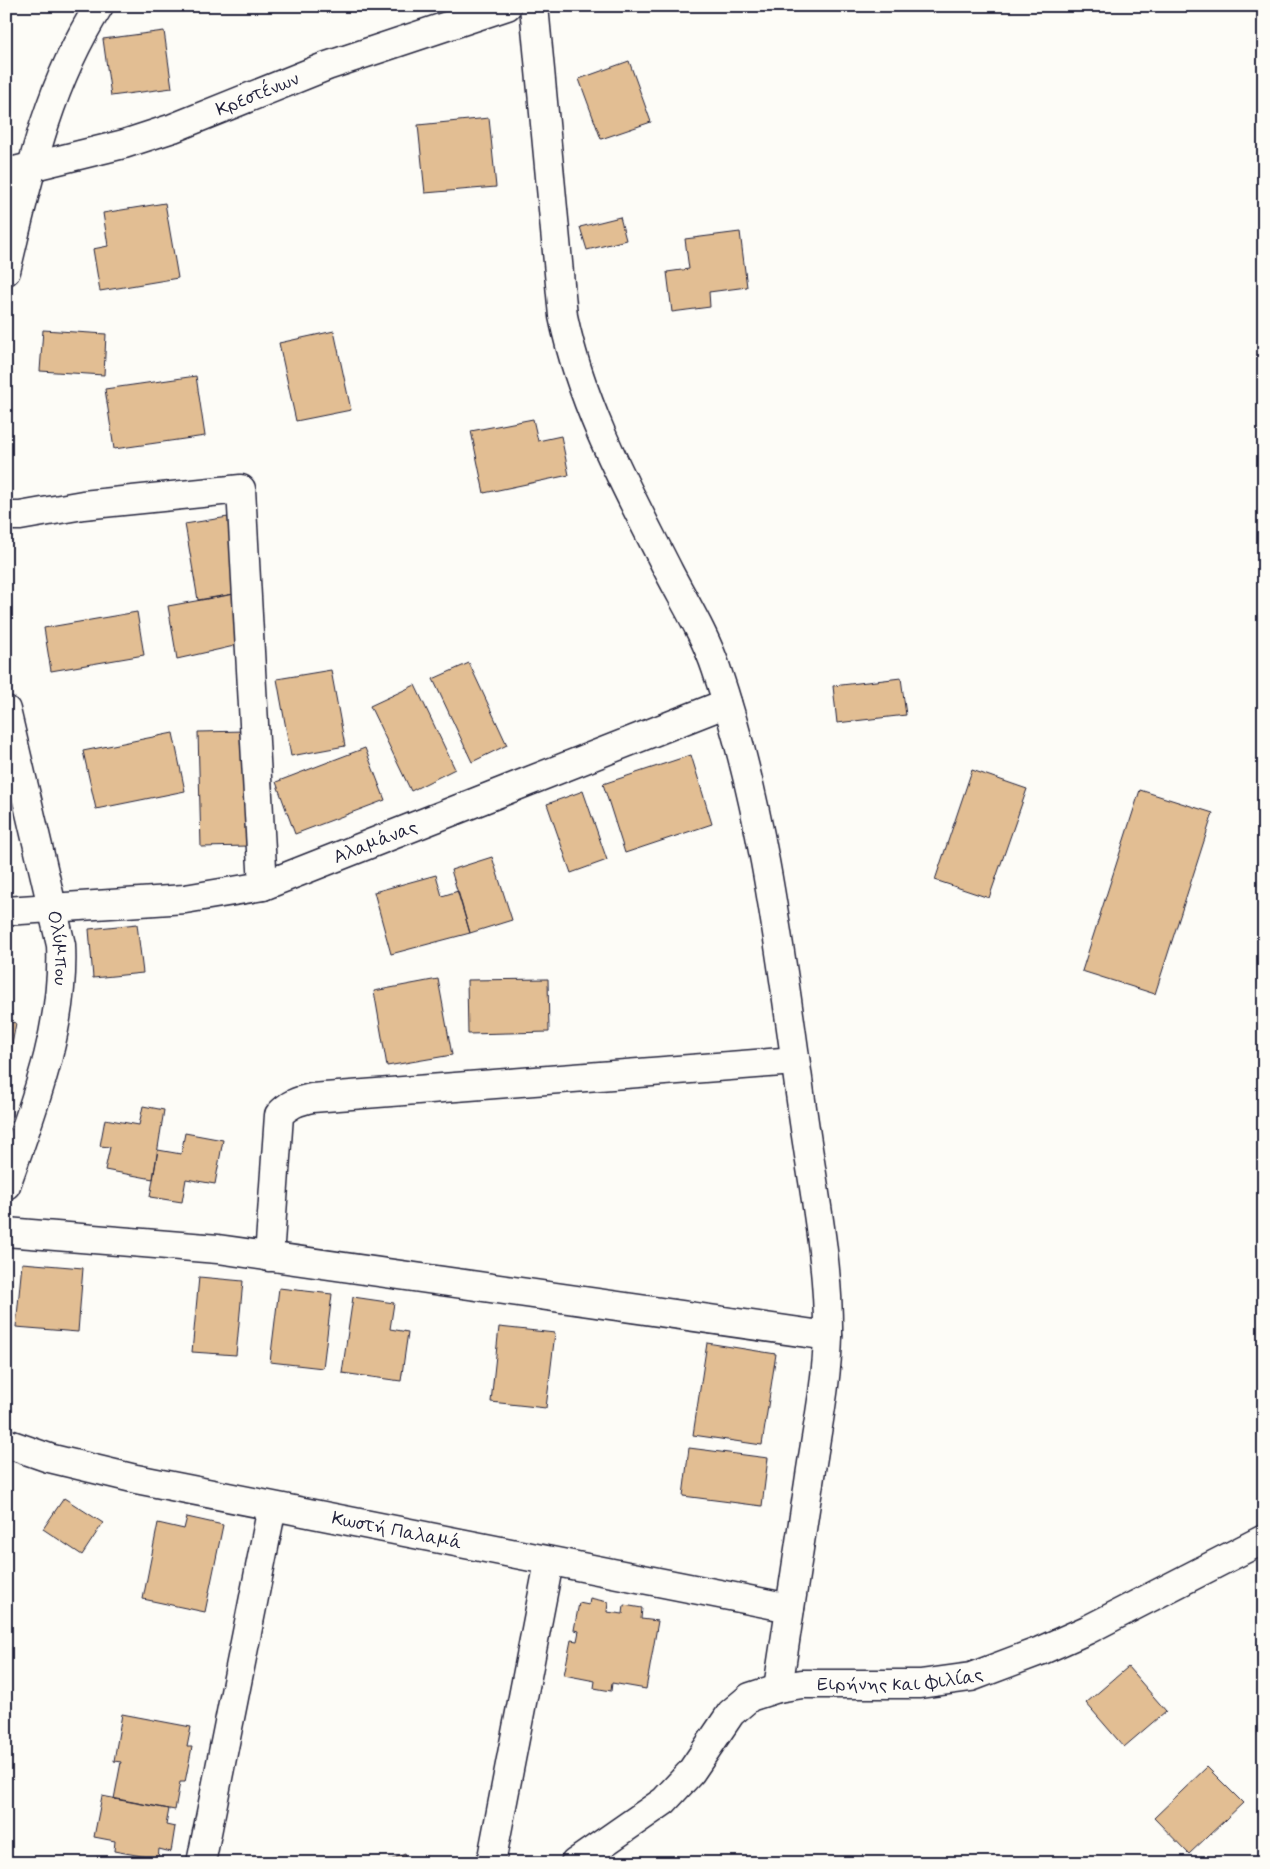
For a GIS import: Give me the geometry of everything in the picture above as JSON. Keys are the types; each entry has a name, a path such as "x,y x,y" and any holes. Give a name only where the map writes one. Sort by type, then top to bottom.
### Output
{"street":[{"path":"6,271 18,170 46,116 61,79 99,6"},
{"name":"Κρεστένων","path":"18,170 124,144 173,128 327,66 507,6"},
{"path":"534,6 563,316 568,341 581,384 619,476 709,650 727,703 748,786 765,867 795,1061 828,1301 828,1336 820,1407 778,1688"},
{"path":"6,516 20,516 83,505 241,489 263,886"},
{"name":"Αλαμάνας","path":"6,911 185,899 263,886 727,703"},
{"name":"Ολύμπου","path":"6,710 61,945 60,997 46,1061 6,1185"},
{"path":"270,1257 280,1115 286,1108 297,1101 312,1098 795,1061"},
{"path":"6,1232 188,1246 828,1336"},
{"name":"Κωστή Παλαμά","path":"6,1443 49,1458 84,1467 272,1507 790,1608"},
{"path":"201,1863 272,1507"},
{"name":"Ειρήνης και Φιλίας","path":"575,1863 664,1801 691,1772 731,1713 750,1697 778,1688 820,1684 920,1684 971,1677 1040,1651 1088,1630 1264,1539"},
{"path":"491,1863 549,1562"}],"building":[{"path":"164,31 172,88 111,96 103,39"},
{"path":"629,61 651,122 601,139 579,79"},
{"path":"489,118 496,187 425,193 418,125"},
{"path":"165,203 178,278 100,291 93,249 108,246 103,213"},
{"path":"620,217 626,240 587,250 580,227"},
{"path":"740,232 747,287 709,292 710,307 672,312 667,272 689,269 685,239"},
{"path":"43,330 106,334 104,375 40,371"},
{"path":"334,331 351,410 296,421 279,343"},
{"path":"196,376 205,436 114,449 105,389"},
{"path":"533,419 538,441 561,436 569,475 484,493 471,431"},
{"path":"228,517 240,593 198,600 185,524"},
{"path":"240,593 243,644 177,659 168,606"},
{"path":"137,612 144,655 51,671 44,628"},
{"path":"469,663 507,745 472,762 433,679"},
{"path":"331,670 345,746 291,756 277,679"},
{"path":"901,678 906,715 837,723 833,686"},
{"path":"415,685 455,769 411,791 370,706"},
{"path":"246,731 249,846 201,847 198,732"},
{"path":"173,733 185,791 96,809 83,751"},
{"path":"365,748 385,800 295,834 276,782"},
{"path":"691,755 712,824 625,853 603,784"},
{"path":"972,770 1027,789 989,898 935,880"},
{"path":"1140,790 1213,813 1155,994 1082,971"},
{"path":"583,791 607,860 571,873 547,804"},
{"path":"492,857 512,920 470,933 451,870"},
{"path":"436,875 442,896 458,891 470,933 391,954 374,892"},
{"path":"137,924 143,973 93,978 89,929"},
{"path":"438,979 452,1055 387,1066 374,991"},
{"path":"548,979 549,1032 468,1034 467,980"},
{"path":"6,1021 16,1023 7,1072 6,1072"},
{"path":"143,1106 164,1110 153,1179 105,1170 110,1147 100,1146 105,1119 139,1125"},
{"path":"185,1133 223,1140 215,1184 186,1179 182,1202 150,1197 158,1150 181,1154"},
{"path":"22,1263 83,1268 78,1332 16,1327"},
{"path":"199,1277 243,1281 236,1355 192,1352"},
{"path":"279,1288 332,1294 323,1368 270,1362"},
{"path":"353,1297 394,1303 390,1329 408,1332 401,1381 342,1373"},
{"path":"499,1327 555,1333 546,1408 491,1402"},
{"path":"707,1343 776,1354 762,1445 693,1435"},
{"path":"689,1448 768,1458 762,1506 683,1496"},
{"path":"64,1498 103,1523 82,1555 43,1529"},
{"path":"187,1517 223,1525 205,1612 143,1599 158,1523 184,1529"},
{"path":"590,1598 608,1602 607,1612 623,1614 624,1605 642,1608 641,1619 658,1621 646,1689 612,1683 611,1691 594,1688 595,1681 564,1675 571,1640 577,1641 579,1631 574,1630 579,1603 589,1605"},
{"path":"1128,1667 1166,1711 1124,1747 1086,1703"},
{"path":"122,1714 191,1727 187,1747 192,1747 185,1782 180,1782 175,1810 114,1799 121,1762 114,1761"},
{"path":"1207,1767 1243,1803 1189,1854 1154,1818"},
{"path":"102,1796 169,1809 166,1825 175,1827 171,1852 159,1849 158,1859 114,1851 115,1841 94,1837"},
{"path":"405,1854 408,1863 383,1863"}]}
